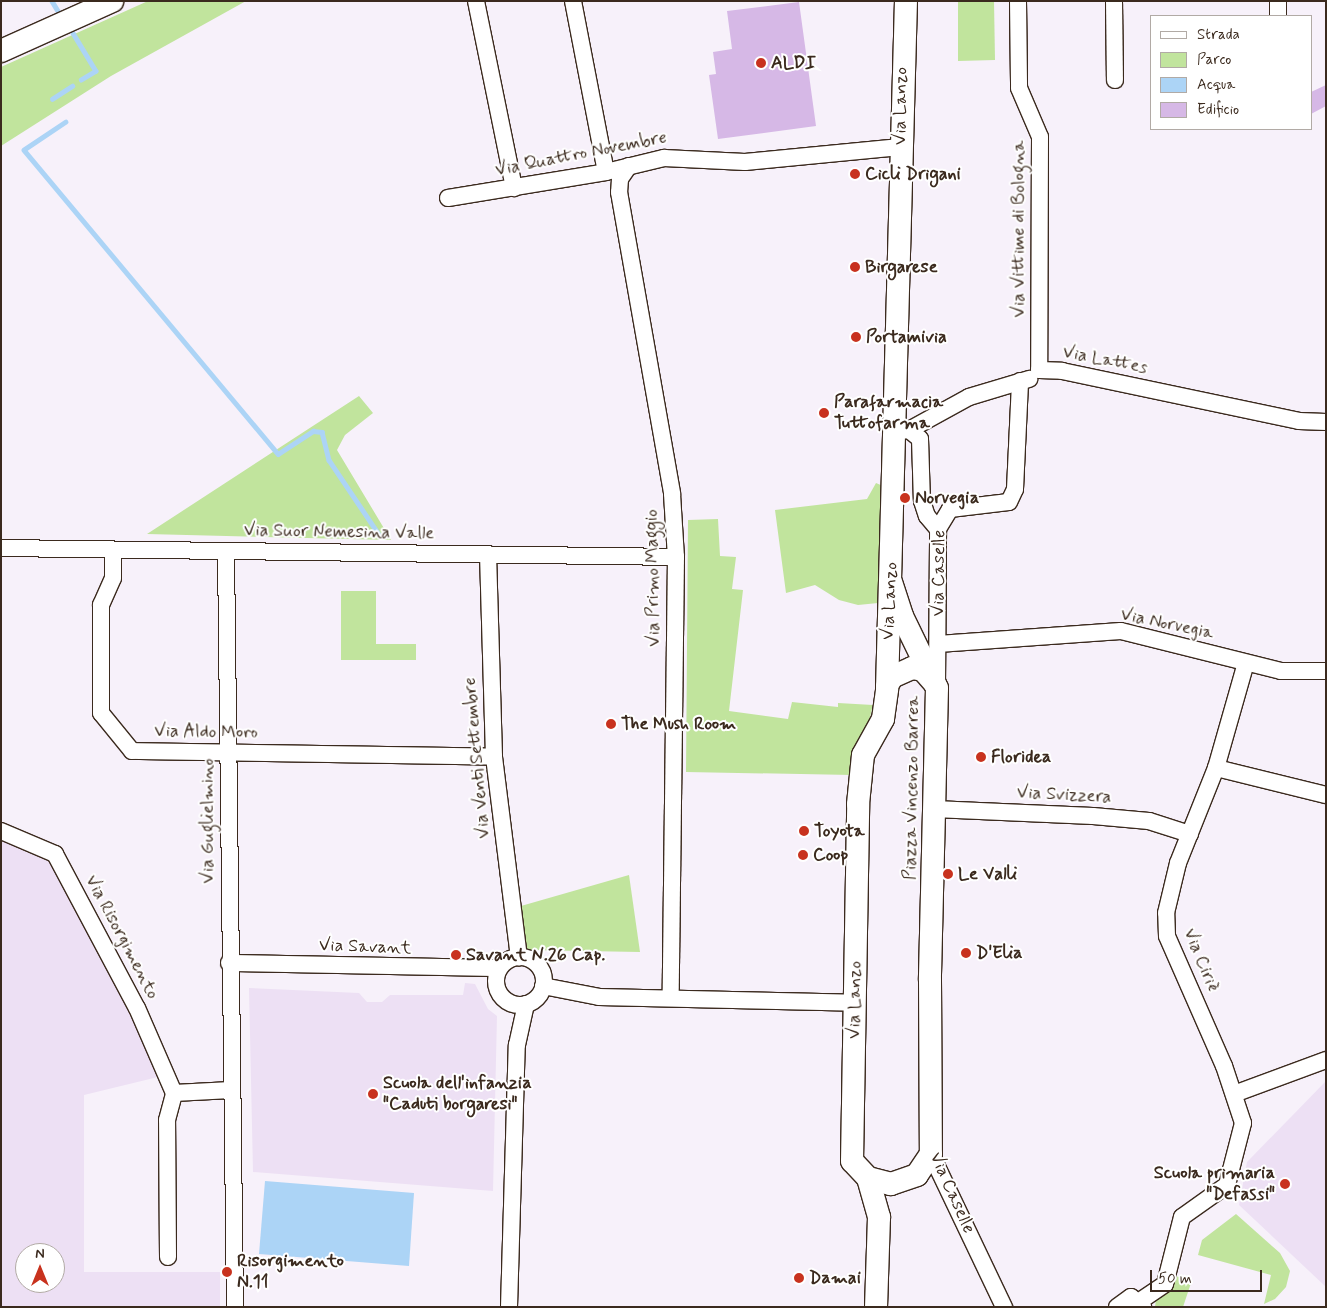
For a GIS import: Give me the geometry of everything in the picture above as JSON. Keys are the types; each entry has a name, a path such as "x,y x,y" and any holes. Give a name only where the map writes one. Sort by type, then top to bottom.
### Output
{"street":[{"path":"1,51 112,1"},
{"path":"476,1 514,188"},
{"path":"573,1 606,172"},
{"name":"Via Lanzo","path":"899,1 902,35"},
{"name":"Via Lanzo","path":"868,1178 852,1161 858,804 863,754 883,719 887,686 891,582 902,431 900,147 902,35 906,1"},
{"name":"Via Vittime di Bologna","path":"1018,1 1019,88 1040,137 1039,370"},
{"path":"1114,1 1116,80"},
{"path":"1278,1 1278,15"},
{"name":"Via Quattro Novembre","path":"448,198 606,172 678,156 745,162 900,147"},
{"name":"Via Primo Maggio","path":"629,166 620,179 619,192 672,494 676,557 671,997"},
{"name":"Via Lattes","path":"902,431 969,397 1033,378 1039,370 1062,371 1324,423"},
{"name":"Via Caselle","path":"938,644 938,528 950,509 1009,502 1015,489 1020,381"},
{"path":"902,431 920,439 922,501 927,516 938,528"},
{"name":"Via Suor Nemesina Valle","path":"1,548 676,557"},
{"name":"Via Aldo Moro","path":"114,550 113,578 101,605 101,713 132,751 494,757"},
{"name":"Via Guglielmino","path":"226,551 231,1090"},
{"name":"Via Venti Settembre","path":"488,554 494,757 519,957"},
{"path":"891,582 902,616 937,688"},
{"name":"Via Norvegia","path":"938,644 1121,631 1281,671 1326,671"},
{"path":"934,809 938,644"},
{"name":"Via Ciriè","path":"1142,1304 1165,1284 1182,1217 1226,1185 1243,1123 1234,1094 1168,936 1168,893 1216,768 1246,663"},
{"path":"887,686 892,677 912,668 924,670 937,688"},
{"name":"Piazza Vincenzo Barrea","path":"916,672 928,678 934,689 928,1153 913,1173 889,1181 867,1171 857,1150 864,780 871,750 886,725 895,683 903,674 916,672"},
{"path":"1216,768 1326,795"},
{"name":"Via Caselle","path":"934,809 928,1153 1004,1307"},
{"name":"Via Svizzera","path":"934,809 1093,816 1149,821 1190,834"},
{"name":"Via Risorgimento","path":"1,831 55,854 137,1008 174,1093"},
{"path":"509,1307 517,1045 526,1004 540,994 542,986 538,966 519,957 499,968 496,983 509,1002 517,1045"},
{"name":"Via Savant","path":"229,963 499,968"},
{"path":"542,986 600,997 671,997 855,1003"},
{"path":"509,1002 526,1004"},
{"path":"1234,1094 1326,1060"},
{"path":"168,1257 167,1120 174,1093 231,1090 235,1307"},
{"path":"879,1217 900,1184 917,1175 928,1153"},
{"path":"876,1307 879,1217 868,1178 900,1184"},
{"path":"1118,1307 1127,1298 1142,1304"}],"shaded area":[{"path":"1,836 53,859 155,1055 158,1077 84,1095 84,1272 220,1272 220,1307 1,1307"},
{"name":"Scuola dell'infanzia \"Caduti borgaresi\"","path":"465,983 475,984 488,1009 497,1016 493,1191 253,1172 249,988 359,993 367,1002 382,1002 390,995 463,995"},
{"name":"Scuola primaria \"Defassi\"","path":"1326,1081 1326,1287 1239,1205 1247,1162"}],"green space":[{"path":"148,1 246,1 111,76 1,146 1,67"},
{"path":"958,1 994,1 995,60 958,61"},
{"path":"359,396 373,413 345,435 337,450 391,540 147,534"},
{"path":"876,483 883,486 878,603 858,605 839,600 815,585 786,593 775,510 867,499"},
{"path":"718,519 720,556 736,557 732,589 743,590 729,711 788,719 792,702 838,707 838,703 873,705 868,725 852,750 852,775 686,772 688,520"},
{"path":"341,591 376,591 376,644 416,644 416,660 341,660"},
{"path":"629,875 640,952 527,950 521,906"},
{"path":"1236,1214 1280,1253 1290,1271 1286,1287 1275,1299 1264,1304 1271,1275 1198,1255 1202,1240"},
{"path":"1175,1276 1192,1280 1183,1307 1155,1307 1156,1299"}],"water":[{"path":"265,1181 414,1193 409,1266 259,1254"}],"building":[{"name":"ALDI","path":"799,2 816,126 718,139 709,75 716,74 713,52 732,49 727,11"},
{"path":"1326,85 1326,106 1312,113 1312,92"}],"waterway":[{"path":"52,1 58,11"},
{"path":"73,33 96,71 81,80"},
{"path":"52,99 72,86"},
{"path":"66,122 24,150 278,454 313,431 322,432 329,460 378,533"}],"place":[{"name":"ALDI","path":"761,63"},
{"name":"Cicli Drigani","path":"855,174"},
{"name":"Birgarese","path":"855,267"},
{"name":"Portamivia","path":"856,337"},
{"name":"Parafarmacia Tuttofarma","path":"824,413"},
{"name":"Norvegia","path":"905,498"},
{"name":"The Mush Room","path":"611,724"},
{"name":"Floridea","path":"981,757"},
{"name":"Toyota","path":"804,831"},
{"name":"Coop","path":"803,855"},
{"name":"Le Valli","path":"948,874"},
{"name":"D'Elia","path":"966,953"},
{"name":"Savant N.26 Cap.","path":"456,955"},
{"name":"Scuola dell'infanzia \"Caduti borgaresi\"","path":"373,1094"},
{"name":"Scuola primaria \"Defassi\"","path":"1285,1184"},
{"name":"Risorgimento N.11","path":"227,1272"},
{"name":"Damai","path":"799,1278"}]}
